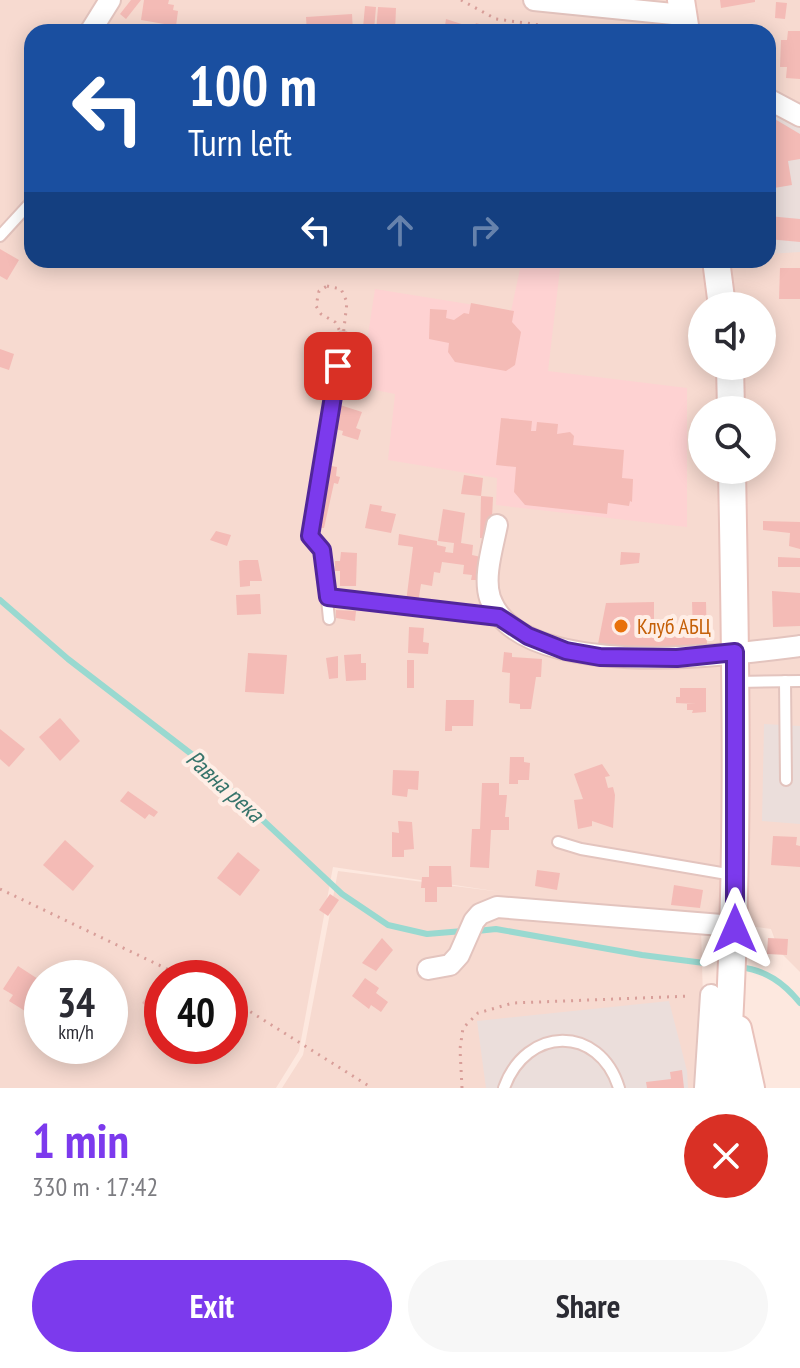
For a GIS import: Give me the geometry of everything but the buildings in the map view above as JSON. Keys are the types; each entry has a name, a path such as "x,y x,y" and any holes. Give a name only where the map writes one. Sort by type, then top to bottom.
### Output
{"street":[{"path":"95,24 110,0"},
{"path":"534,0 683,16"},
{"path":"776,103 800,116"},
{"path":"717,268 720,292"},
{"path":"705,1088 734,928 732,484"},
{"path":"497,525 489,567 489,595 499,617 528,636 566,651 600,657 677,658 800,646"},
{"path":"428,969 450,965 459,955 474,921 480,914 497,907 734,928"},
{"path":"721,997 725,1088"},
{"path":"721,997 751,1088"}],"lane":[{"path":"0,236 24,210"},
{"path":"329,619 322,550 310,536 343,337"},
{"path":"328,597 499,617"},
{"path":"785,681 786,780"},
{"path":"735,682 800,681"},
{"path":"558,842 581,849 735,875"},
{"path":"504,1088 510,1071 521,1056 543,1044 567,1041 584,1045 599,1054 611,1068 619,1088"}],"path":[{"path":"461,0 496,19 533,24"},
{"path":"327,286 341,289 346,297 343,337 335,322 321,314 316,306 316,296 327,286"},
{"path":"0,889 148,960"},
{"path":"462,1088 460,1049 463,1028 478,1013 513,1003 721,997"},
{"path":"248,1010 372,1088"}],"shaded area":[{"path":"0,0 800,0 800,972 779,951 771,929 578,904 701,926 703,1000 700,1088 282,1088 303,1055 338,871 501,892 333,867 299,1051 276,1088 0,1088"},
{"path":"776,112 800,123 800,252 776,254"},
{"path":"520,268 560,268 548,371 687,388 687,527 496,505 497,478 388,460 395,394 360,387 375,289 511,311"},
{"path":"764,724 800,726 800,824 762,821"},
{"path":"669,1001 687,1071 688,1088 486,1088 477,1021"}],"waterway":[{"name":"Равна река","path":"0,600 68,659 194,756 342,894 388,925 427,934 463,931"},
{"name":"Равна река","path":"477,931 496,929 704,963"},
{"name":"Равна река","path":"739,967 774,979 800,1003"}],"place":[{"name":"Клуб АБЦ","path":"621,626"}],"route":[{"path":"338,366 310,536 322,550 328,597 499,617 528,636 566,651 600,657 677,658 735,652 735,929"}]}
